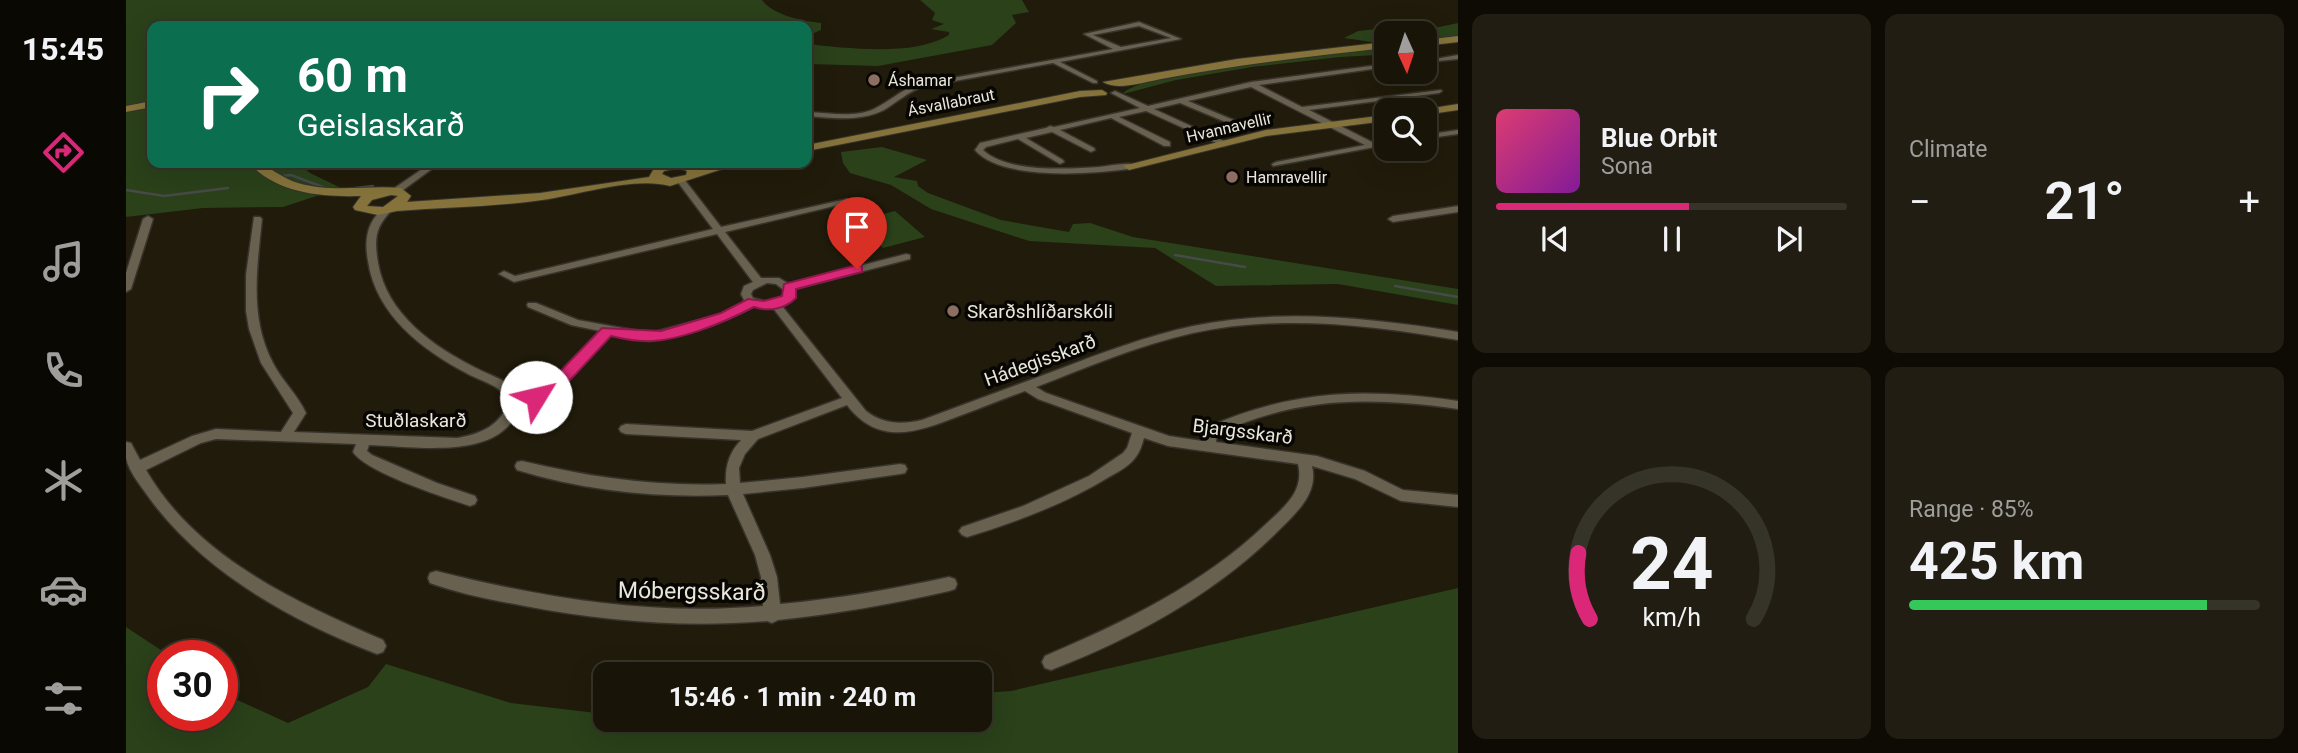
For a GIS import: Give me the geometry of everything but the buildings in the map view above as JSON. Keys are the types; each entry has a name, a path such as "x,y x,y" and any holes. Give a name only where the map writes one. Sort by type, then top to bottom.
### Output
{"main road":[{"path":"1437,40 1458,38"},
{"name":"Ásvallabraut","path":"812,146 1237,62 1374,47"},
{"name":"Ásvallabraut","path":"812,146 1065,94 1092,84 1118,91 1144,82 1213,69 1374,48"},
{"path":"126,108 147,104"},
{"path":"1437,110 1458,107"},
{"name":"Hvannavellir","path":"1125,167 1266,133 1374,120"},
{"path":"249,168 277,185 306,194 353,201 369,213 391,208 520,199 636,181 664,170"},
{"path":"261,168 270,176 308,190 327,193 380,192 434,200 517,196 609,183 664,170 704,168"},
{"path":"664,170 681,181 692,170 701,168"},
{"path":"369,213 363,200 380,192"},
{"path":"391,208 403,202 401,194"}],"street":[{"path":"812,114 866,114 874,112 915,87 1121,50 1178,39 1139,24 1087,34 1121,50"},
{"path":"1438,59 1458,57"},
{"path":"1055,62 1092,84"},
{"path":"1125,167 1068,170 1013,166 990,161 980,153 983,145 1144,107 1251,84 1374,68"},
{"path":"1251,84 1372,145"},
{"path":"1118,91 1144,107 1223,144"},
{"path":"1301,109 1438,91"},
{"path":"1178,100 1240,126"},
{"path":"1110,115 1167,144"},
{"path":"1050,128 1091,150"},
{"path":"1437,135 1458,132"},
{"path":"1018,136 1060,162"},
{"path":"1276,164 1372,145"},
{"path":"401,194 430,168"},
{"path":"681,181 758,281"},
{"path":"504,274 514,279 844,201"},
{"path":"1393,219 1458,209"},
{"path":"369,213 373,268 379,288 395,314 435,350 509,390 515,400 536,397 550,390 607,331"},
{"path":"126,289 148,219"},
{"path":"257,219 250,290 254,336 270,370 300,413 285,436"},
{"path":"752,302 746,291 758,281 779,281 789,287 906,257"},
{"path":"532,305 575,323 607,331 643,336 662,335 726,316 752,302 776,305 789,298 789,287"},
{"name":"Hádegisskarð","path":"776,305 860,414 874,423 906,429 1153,340 1219,325 1318,320 1385,325 1458,336"},
{"name":"Bjargsskarð","path":"1026,386 1042,396 1168,441 1303,458 1346,469 1401,495 1458,501"},
{"path":"1209,447 1210,431 1246,415 1286,404 1368,397 1458,405"},
{"name":"Stuðlaskarð","path":"137,468 197,439 216,434 467,442 500,427 510,416 515,400"},
{"path":"772,615 768,571 734,490 731,475 733,461 741,447 753,436 849,400"},
{"path":"626,429 753,436"},
{"path":"967,531 1004,520 1084,484 1129,456 1136,446 1139,432"},
{"path":"364,440 360,452 367,459 470,500"},
{"path":"126,447 147,488 200,547 222,564 309,616 377,646"},
{"path":"1051,662 1126,629 1164,608 1240,556 1275,525 1303,494 1307,478 1303,458"},
{"path":"522,466 577,480 641,489 734,490 818,482 900,469"},
{"name":"Móbergsskarð","path":"436,578 513,598 598,611 687,617 772,615 867,602 949,584"}],"green space":[{"path":"126,0 762,0 773,10 809,21 147,21 147,168 304,168 341,188 283,207 203,208 126,217"},
{"path":"920,0 1022,0 1029,12 1012,15 1016,23 992,45 878,66 812,64 812,44 899,49 934,42 949,35 949,32 931,29 944,24 932,20 935,13"},
{"path":"812,22 821,23 821,30 812,34"},
{"path":"1458,23 1458,36 1437,39 1437,27"},
{"path":"1374,29 1374,42 1344,38 1358,31"},
{"path":"1374,50 1374,55 1252,67 1176,80 1123,94 1137,86 1164,78 1287,59"},
{"path":"882,147 927,160 894,177 917,181 918,186 928,193 1001,220 1069,232 1073,224 1090,223 1133,237 1458,289 1458,305 1338,284 1216,286 1155,248 1029,241 931,209 891,185 850,173 843,163 841,152"},
{"path":"895,211 925,237 883,248 856,221"},
{"path":"1458,588 1458,753 126,753 126,627 147,641 147,731 238,731 238,700 288,723 368,687 386,664 511,703 593,713 593,732 992,732 992,692 1011,691"}],"waterway":[{"path":"281,176 291,175 328,189"},
{"path":"346,189 373,186 372,188"},
{"path":"126,190 164,196 228,188"},
{"path":"1175,255 1245,267"},
{"path":"1395,286 1458,297"}],"place":[{"name":"Áshamar","path":"874,80"},
{"name":"Hamravellir","path":"1232,177"},
{"name":"Skarðshlíðarskóli","path":"953,311"}],"route":[{"path":"536,397 554,387 607,331 650,337 662,335 726,316 752,302 763,306 776,305 789,298 789,287 857,269"}]}
